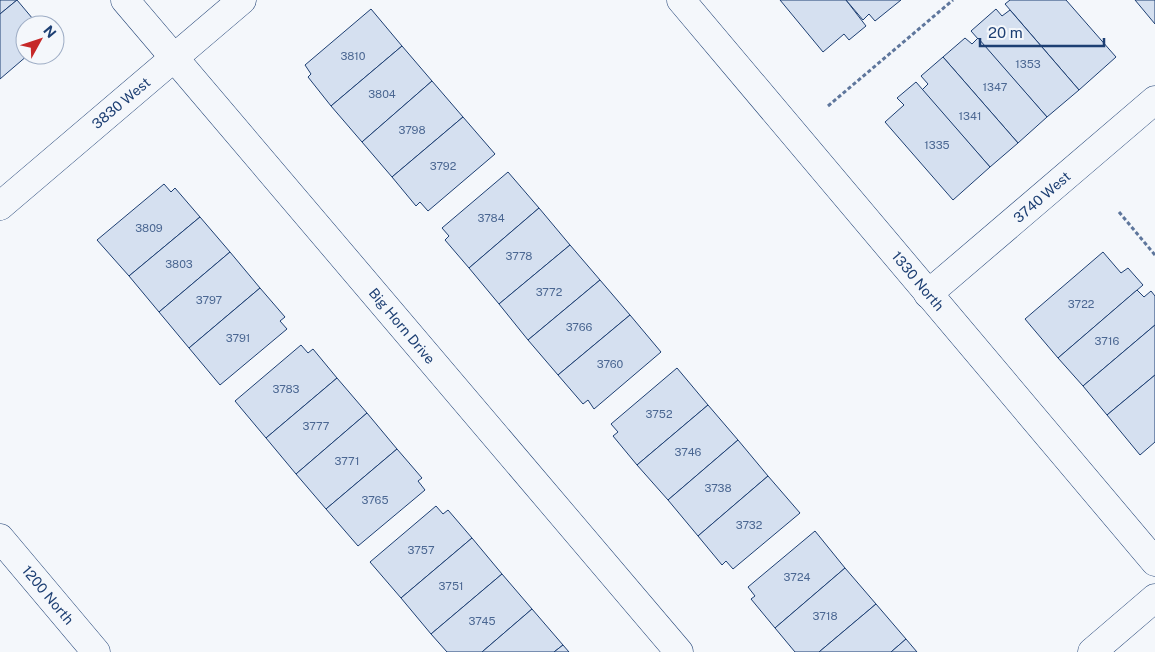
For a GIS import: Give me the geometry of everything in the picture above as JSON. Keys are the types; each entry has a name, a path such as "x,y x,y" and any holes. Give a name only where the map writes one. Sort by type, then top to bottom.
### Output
{"street":[{"name":"Big Horn Drive","path":"125,0 679,652"},
{"name":"3830 West","path":"0,206 242,0"},
{"name":"1330 North","path":"681,0 1155,562"},
{"name":"3740 West","path":"928,294 1155,100"},
{"name":"1200 North","path":"0,538 96,652"},
{"path":"1092,652 1155,598"}],"path":[{"path":"828,106 953,0"},
{"path":"1119,212 1155,254"}],"building":[{"path":"0,0 17,0 0,14"},
{"path":"17,0 30,15 15,15 16,65 0,79 0,14"},
{"path":"780,0 846,0 866,26 849,40 844,34 823,52"},
{"path":"846,0 901,0 875,21 869,14 863,20"},
{"path":"1010,0 1066,0 1116,57 1079,90 1005,4"},
{"path":"1135,0 1155,0 1155,24"},
{"path":"371,9 402,46 331,106 308,77 311,74 305,65"},
{"path":"996,9 1002,16 1010,10 1079,90 1047,117 971,31"},
{"path":"965,38 972,44 978,38 1047,117 1018,143 943,57"},
{"path":"402,46 432,81 362,142 331,106"},
{"path":"943,57 1018,143 990,167 922,90 928,84 921,76"},
{"path":"432,81 463,117 392,177 362,142"},
{"path":"916,82 990,167 953,200 885,122 904,105 897,98"},
{"path":"463,117 495,154 428,211 420,202 416,206 392,177"},
{"path":"508,172 539,208 469,268 445,240 449,236 442,228"},
{"path":"164,184 171,192 175,188 200,217 129,276 97,240"},
{"path":"539,208 570,245 499,304 469,268"},
{"path":"200,217 230,252 159,312 129,276"},
{"path":"570,245 600,280 528,340 499,304"},
{"path":"230,252 260,288 189,348 159,312"},
{"path":"1103,252 1121,273 1128,268 1143,285 1058,358 1025,319"},
{"path":"600,280 630,315 558,375 528,340"},
{"path":"260,288 285,317 280,321 287,329 220,385 189,348"},
{"path":"1137,290 1144,297 1151,291 1155,296 1155,325 1083,386 1058,358"},
{"path":"630,315 661,352 594,409 588,400 583,404 558,375"},
{"path":"1155,325 1155,375 1107,415 1083,386"},
{"path":"301,345 308,353 313,349 337,378 266,438 235,401"},
{"path":"677,368 708,405 637,465 613,436 618,432 611,424"},
{"path":"1155,375 1155,442 1140,455 1107,415"},
{"path":"337,378 367,413 296,474 266,438"},
{"path":"708,405 738,440 668,500 637,465"},
{"path":"367,413 397,449 326,509 296,474"},
{"path":"738,440 768,476 698,536 668,500"},
{"path":"397,449 422,478 418,481 425,490 358,546 326,509"},
{"path":"768,476 800,513 733,569 726,561 722,565 698,536"},
{"path":"436,506 443,514 448,510 472,538 401,598 370,562"},
{"path":"815,531 845,568 775,628 751,599 755,596 748,587"},
{"path":"472,538 502,574 431,634 401,598"},
{"path":"845,568 876,604 819,652 795,652 775,628"},
{"path":"502,574 532,609 482,652 447,652 431,634"},
{"path":"876,604 906,639 891,652 819,652"},
{"path":"532,609 563,645 554,652 482,652"},
{"path":"906,639 917,652 891,652"},
{"path":"563,645 569,652 554,652"}]}
